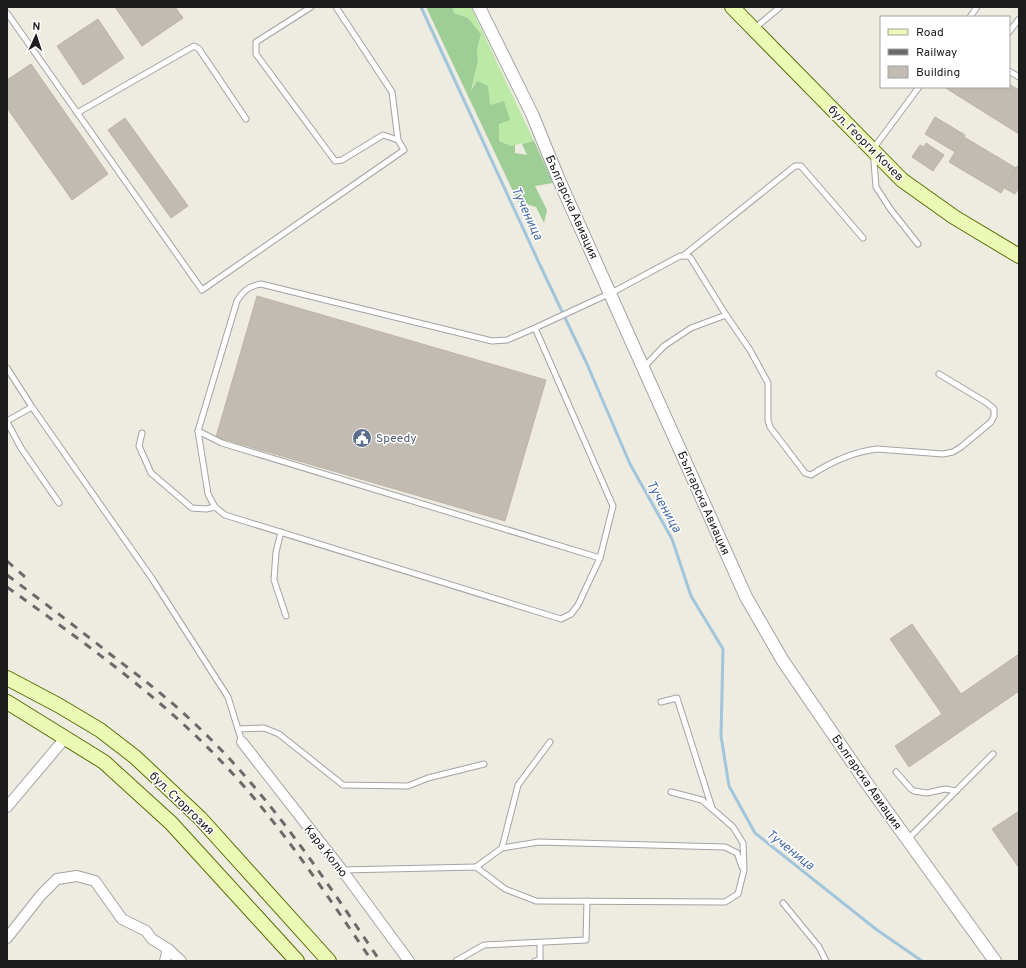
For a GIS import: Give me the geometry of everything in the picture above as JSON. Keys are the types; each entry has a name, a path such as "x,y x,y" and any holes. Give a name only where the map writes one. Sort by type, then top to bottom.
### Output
{"main road":[{"name":"бул. Георги Кочев","path":"732,7 902,180 954,218 1019,256"},
{"name":"бул. Сторгозия","path":"7,678 58,705 100,730 135,757 200,818 330,961"},
{"name":"бул. Сторгозия","path":"7,702 66,737 104,762 171,823 297,961"}],"street":[{"name":"Българска Авиация","path":"479,7 532,114 559,180 746,597 783,661 868,785 995,961"},
{"path":"7,807 66,737"},
{"name":"Кара Колю","path":"242,742 342,870 409,961"},
{"path":"7,938 56,878 77,876 95,881 122,919 146,931 152,940 168,949 181,961"},
{"path":"165,961 168,949"}],"lane":[{"path":"311,7 256,42 256,54 335,161 342,160 383,135 398,140"},
{"path":"7,14 202,290 404,150 398,140 392,92 336,7"},
{"path":"754,29 780,7"},
{"path":"971,16 977,7"},
{"path":"1010,31 1019,19"},
{"path":"78,114 194,46 199,49 246,120"},
{"path":"1010,72 1019,77"},
{"path":"918,88 873,149 876,187 891,210 918,244"},
{"path":"535,328 613,506 600,558 578,605 571,614 561,619 224,515 215,507 208,494 198,431 237,301 245,290 252,286 261,284 492,341 507,340 610,293 683,256 798,165 801,166 863,238"},
{"path":"683,256 690,257 750,350 768,383 768,420 770,427 805,473 811,475 834,461 866,450 876,449 943,454 953,452 962,447 991,422 994,416 994,408 939,374"},
{"path":"643,368 664,346 691,328 726,315"},
{"path":"7,368 32,407 153,580 228,697 242,742"},
{"path":"32,407 7,422 21,448 59,503"},
{"path":"198,431 222,443 600,558"},
{"path":"142,433 139,446 151,473 192,508 206,509 215,507"},
{"path":"281,532 276,552 274,580 286,616"},
{"path":"661,702 677,698 712,809"},
{"path":"238,729 264,728 279,734 343,785 408,786 428,778 484,764"},
{"path":"502,848 518,784 550,742"},
{"path":"907,839 993,754"},
{"path":"896,772 914,791 926,793 945,789 956,791"},
{"path":"476,867 505,890 536,902 725,902 738,894 744,870 744,843 733,827 702,800 671,792"},
{"path":"342,870 476,867 502,848 539,842 725,847 737,853 744,870"},
{"path":"456,961 484,945 586,940 587,902"},
{"path":"783,903 819,947 826,961"},
{"path":"535,961 540,960 540,943"}],"green space":[{"path":"426,7 452,7 454,13 468,18 481,34 477,50 478,61 471,91 477,81 488,86 490,105 504,101 510,120 499,124 499,141 511,146 515,145 515,153 527,155 522,144 534,141 553,183 535,186 547,210 544,223 536,207 518,202"},
{"path":"452,7 471,7 534,141 511,146 499,141 499,124 504,101 490,105 478,81 471,93 478,61 477,50 481,34 468,18 454,13"}],"building":[{"path":"115,7 175,7 183,18 142,46"},
{"path":"98,19 124,58 83,85 57,46"},
{"path":"31,64 108,174 72,200 7,108 7,80"},
{"path":"1010,85 1019,90 1019,134 946,88 1010,88"},
{"path":"935,117 965,135 955,152 925,134"},
{"path":"125,118 188,206 171,218 108,130"},
{"path":"964,137 1016,168 1001,193 949,162"},
{"path":"926,143 944,155 933,171 912,157 920,145 924,147"},
{"path":"1017,166 1019,167 1019,188 1015,194 1004,188"},
{"path":"257,296 546,380 505,521 216,437"},
{"path":"912,624 961,694 1019,654 1019,691 909,767 895,746 942,714 890,639"},
{"path":"1019,811 1019,868 992,829"}],"waterway":[{"name":"Тученица","path":"421,7 587,364 630,464 672,539 691,596 723,649 721,736 729,786 755,833 877,930 922,961"}],"railway":[{"path":"7,561 25,577"},
{"path":"7,575 153,687 184,714 221,750 271,807 294,837 338,898 380,961"},
{"path":"7,587 125,674 208,747 252,796 288,841 372,961"}],"place":[{"name":"Speedy","path":"362,438"}]}
